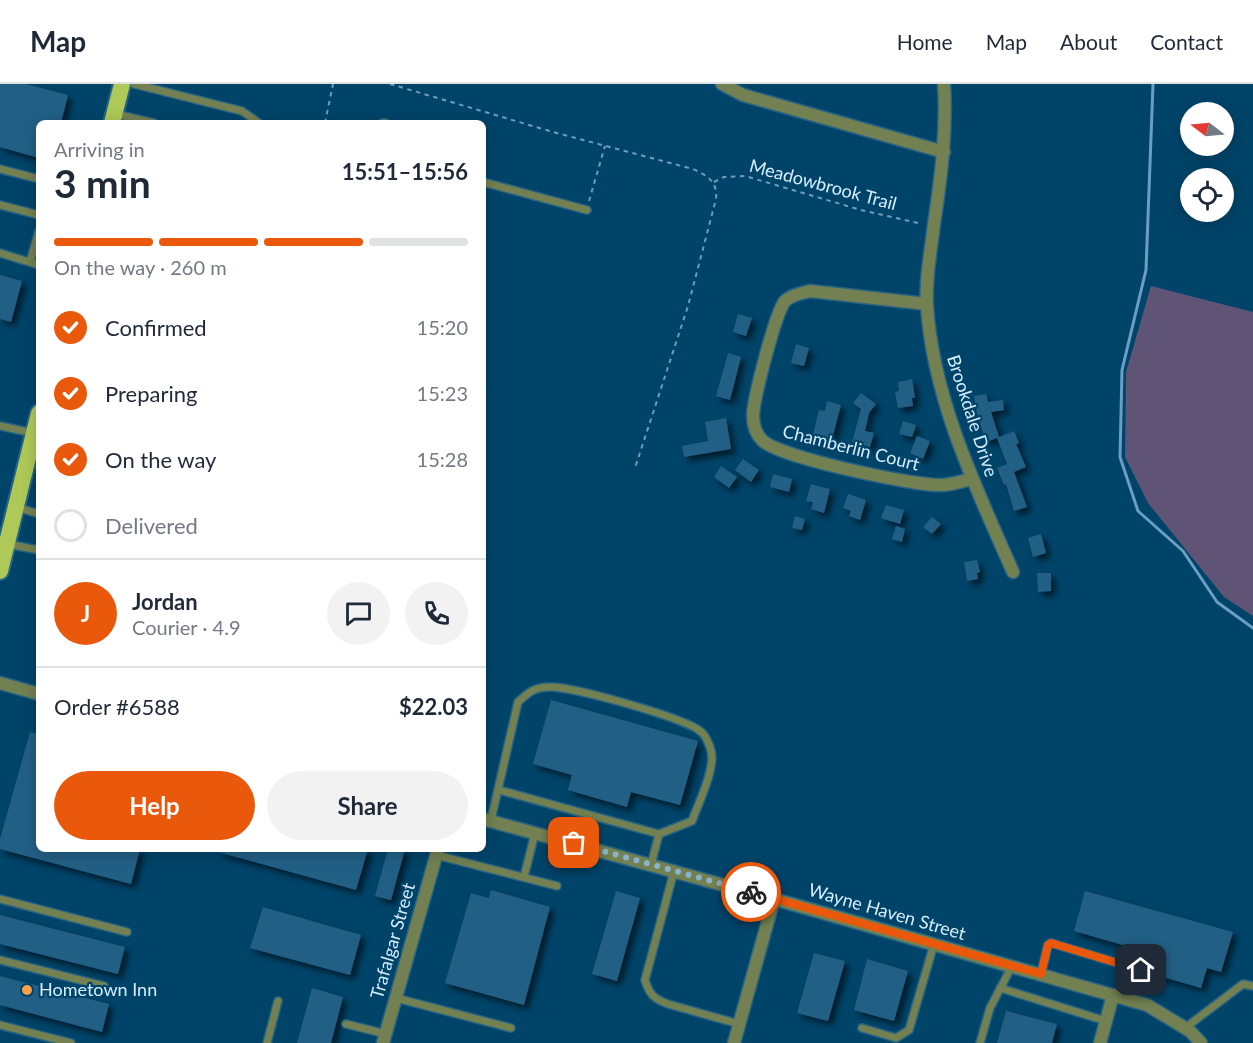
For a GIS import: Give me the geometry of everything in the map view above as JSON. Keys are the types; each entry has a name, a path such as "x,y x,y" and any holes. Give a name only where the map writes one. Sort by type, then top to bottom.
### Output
{"highway":[{"path":"113,118 122,84"},
{"path":"0,571 36,425"}],"street":[{"path":"722,84 743,95 944,152"},
{"name":"Brookdale Drive","path":"944,84 946,118 944,152 929,257 927,304 933,351 942,390 972,479 1013,572"},
{"name":"Chamberlin Court","path":"927,304 810,291 786,300 773,328 753,412 754,428 762,440 789,453 896,481 943,486 972,479"},
{"path":"0,683 36,693"},
{"name":"Wayne Haven Street","path":"487,819 774,898 1147,1005 1185,1028 1201,1043"},
{"name":"Trafalgar Street","path":"385,1038 437,852"},
{"path":"734,1043 774,898"},
{"path":"1100,1043 1113,995"}],"lane":[{"path":"134,84 242,111 255,120"},
{"path":"113,118 129,120"},
{"path":"0,169 36,178"},
{"path":"486,183 587,210"},
{"path":"0,205 36,214"},
{"path":"30,262 36,241"},
{"path":"0,252 36,264"},
{"path":"0,426 34,433"},
{"path":"12,515 36,514"},
{"path":"7,544 36,549"},
{"path":"487,819 499,790 518,702 531,690 551,687 577,690 650,711 702,732 712,752 709,775 692,821 659,834 499,790"},
{"path":"524,877 535,833"},
{"path":"651,865 659,834"},
{"path":"437,852 557,886"},
{"path":"674,871 645,980 648,993 668,1004 739,1024"},
{"path":"0,899 127,932"},
{"path":"1041,974 1048,945 1051,943 1141,970"},
{"path":"862,1028 896,1038 909,1030 934,944"},
{"path":"0,960 104,986"},
{"path":"980,1043 990,1008 1012,966"},
{"path":"1185,1028 1244,984 1253,986"},
{"path":"1000,988 1106,1021"},
{"path":"396,998 511,1028"},
{"path":"267,1043 278,1001"},
{"path":"346,1024 385,1038"},
{"path":"0,1025 71,1043"}],"path":[{"path":"325,120 333,84"},
{"path":"390,84 693,169 714,182 717,190 716,199 688,306 635,468"},
{"path":"587,210 605,146"},
{"name":"Meadowbrook Trail","path":"714,182 724,177 745,176 861,210 926,225"}],"shaded area":[{"path":"1151,286 1253,312 1253,616 1224,597 1148,503 1125,457 1126,372"}],"building":[{"path":"0,84 26,84 68,95 62,120 36,120 36,157 0,147"},
{"path":"0,275 22,281 11,322 0,319"},
{"path":"738,314 752,318 746,336 733,332"},
{"path":"796,344 809,348 804,366 791,363"},
{"path":"728,353 741,357 730,400 716,396"},
{"path":"912,379 915,398 912,398 913,406 898,408 895,392 899,391 898,382"},
{"path":"861,393 876,404 869,413 865,431 874,433 870,447 852,442 861,409 853,403"},
{"path":"986,394 988,402 1003,400 1004,410 991,412 999,437 1014,431 1019,443 1016,444 1026,467 1014,472 1027,507 1014,511 1006,484 1004,485 997,468 1007,464 997,438 986,442 977,414 974,396"},
{"path":"827,401 841,405 831,443 812,438 819,410 825,411"},
{"path":"726,418 731,449 684,457 682,446 708,441 705,422"},
{"path":"903,421 916,425 912,437 899,434"},
{"path":"917,436 930,441 923,459 910,453"},
{"path":"743,459 759,470 751,482 735,470"},
{"path":"721,466 737,477 729,488 714,477"},
{"path":"773,474 792,479 789,492 770,487"},
{"path":"811,484 830,489 824,513 811,509 813,502 806,501"},
{"path":"848,494 866,500 860,520 849,516 851,511 843,508"},
{"path":"886,505 904,510 900,524 881,518"},
{"path":"795,516 805,519 802,530 792,528"},
{"path":"932,517 941,524 932,534 923,527"},
{"path":"896,526 905,529 902,542 892,539"},
{"path":"1041,534 1046,553 1033,557 1028,538"},
{"path":"977,560 980,572 977,573 978,579 967,581 964,562"},
{"path":"1037,573 1051,573 1051,591 1038,592"},
{"path":"551,700 698,741 680,805 631,792 627,807 568,790 572,775 533,764"},
{"path":"30,732 36,733 36,852 139,852 131,884 0,849 0,839"},
{"path":"218,852 367,852 356,890"},
{"path":"387,852 404,852 391,900 375,896"},
{"path":"491,890 550,907 524,1005 445,983 471,893 489,898"},
{"path":"616,891 640,898 617,981 592,974"},
{"path":"1085,891 1233,932 1221,972 1207,968 1201,988 1156,975 1161,956 1074,931"},
{"path":"263,907 361,935 350,975 250,948"},
{"path":"0,915 125,947 118,974 0,944"},
{"path":"814,953 845,961 828,1021 797,1013"},
{"path":"867,959 908,971 894,1021 854,1010"},
{"name":"Hometown Inn","path":"0,976 109,1004 102,1032 0,1005"},
{"path":"312,988 343,997 331,1043 297,1043"},
{"path":"1006,1011 1057,1024 1052,1043 997,1043"}],"waterway":[{"path":"1153,84 1146,270 1122,370 1120,457 1138,511 1183,551 1217,602 1253,628"}],"way so far":[{"path":"574,843 751,892"}],"place":[{"name":"Hometown Inn","path":"27,990"}],"route":[{"path":"751,892 1041,974 1048,945 1051,943 1141,970"}]}
